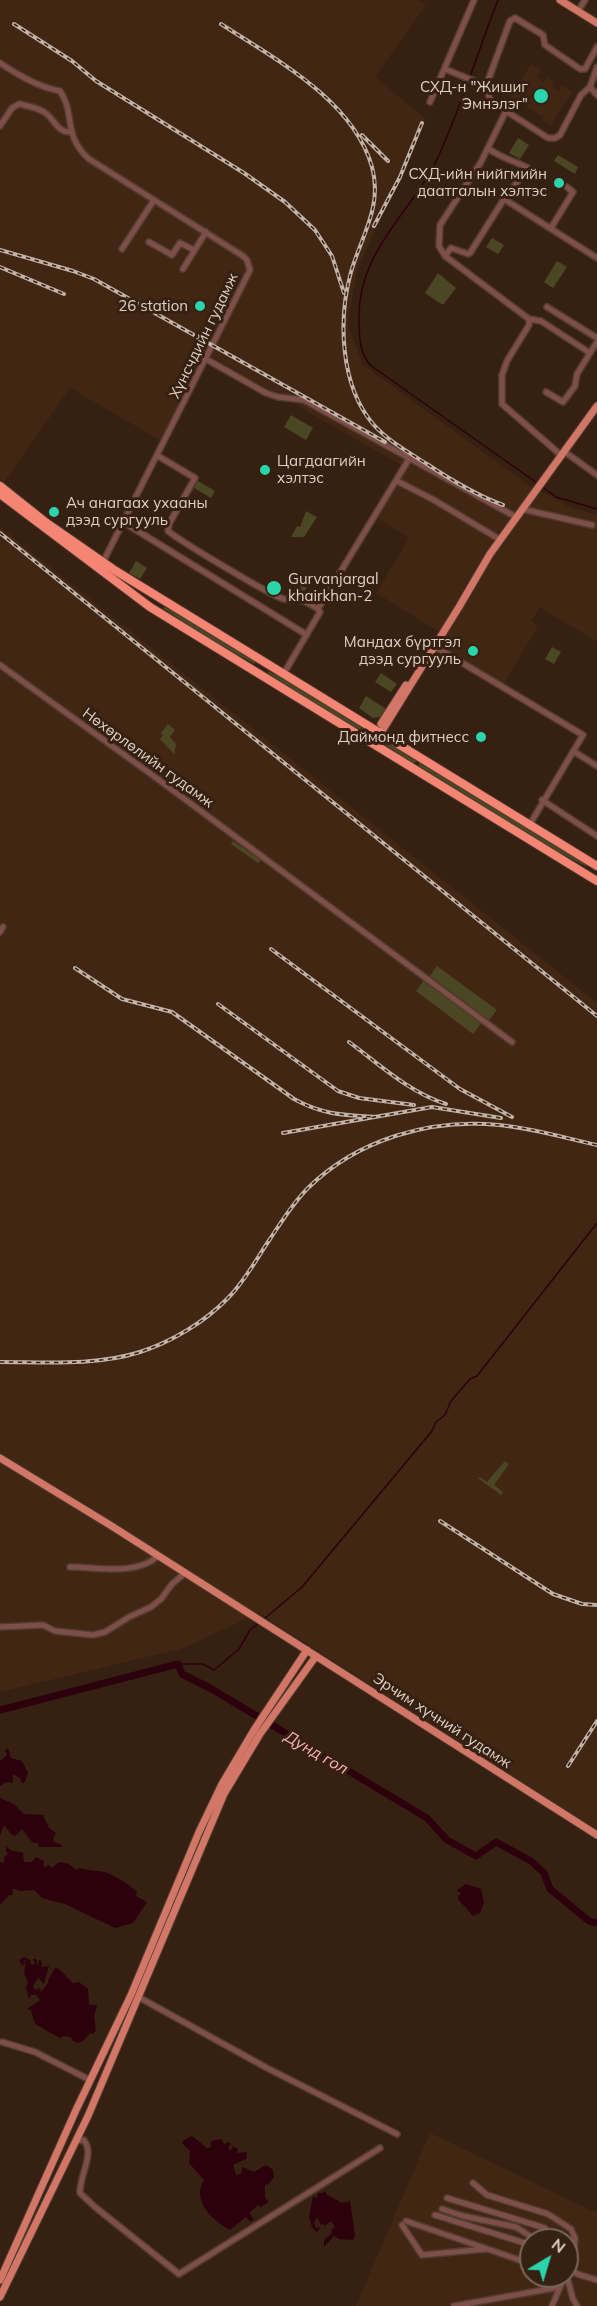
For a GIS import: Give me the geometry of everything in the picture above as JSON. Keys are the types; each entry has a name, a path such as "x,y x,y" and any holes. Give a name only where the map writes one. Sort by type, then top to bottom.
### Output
{"highway":[{"path":"0,486 101,565 150,607 597,881"},
{"path":"0,494 101,565 261,659 595,865 587,875"},
{"path":"150,607 157,596"},
{"path":"253,670 260,665 261,659"},
{"path":"265,677 266,670 273,667"},
{"path":"419,772 417,764 426,760"}],"main road":[{"path":"560,0 597,23"},
{"path":"372,743 499,539 597,406"},
{"path":"379,731 435,646 469,587"},
{"path":"0,1458 185,1573"},
{"name":"Эрчим хүчний гудамж","path":"185,1573 597,1835"},
{"path":"0,2280 76,2110 131,1995 204,1822 223,1783 274,1707 307,1650"},
{"path":"274,1707 316,1656"},
{"path":"0,2297 88,2116 205,1836 257,1732"},
{"path":"76,2110 80,2119 88,2116"},
{"path":"64,2138 69,2136 76,2141"}],"street":[{"path":"430,102 447,70 474,0"},
{"path":"578,11 585,0"},
{"path":"597,47 585,69 580,69 545,45 543,35 515,18 510,21 486,86 490,99 548,138 555,138 560,135 581,94 590,87 597,67"},
{"name":"Хүнсчдийн гудамж","path":"0,63 22,77 60,91 64,98 71,132 79,150 243,256 250,270 101,565"},
{"path":"447,70 486,86"},
{"path":"590,87 597,95"},
{"path":"0,126 12,108 19,104 38,109 53,120 63,133 71,132"},
{"path":"506,111 489,149 439,228 439,246 445,256 529,319 541,321 590,353"},
{"path":"445,256 451,248 470,253 504,199 528,168 489,149"},
{"path":"551,228 573,192 567,187"},
{"path":"504,199 596,255"},
{"path":"122,249 154,200"},
{"path":"183,269 206,232"},
{"path":"149,243 172,255 180,243 195,250"},
{"path":"546,392 563,402 566,400 576,384 578,372 597,340 547,307"},
{"path":"529,319 529,325 507,361 502,375 502,404 563,454 597,475"},
{"path":"206,359 266,393 304,400 516,518"},
{"path":"158,456 195,478 169,524 168,531 265,590 285,599 302,599 318,609"},
{"path":"284,673 320,612 318,609 409,459"},
{"path":"396,481 434,500 499,539"},
{"path":"522,509 592,525"},
{"path":"123,522 307,635"},
{"path":"435,646 583,735 542,800 530,824"},
{"name":"Нөхөрлөлийн гудамж","path":"0,666 512,1042"},
{"path":"573,751 597,766"},
{"path":"542,800 597,836"},
{"path":"70,1567 137,1567 148,1564 158,1556"},
{"path":"0,1627 43,1625 55,1631 93,1635 105,1632 151,1607 161,1599 171,1584 185,1573"},
{"path":"142,1999 267,2068 397,2134"},
{"path":"2,2042 35,2052 90,2080"},
{"path":"76,2141 84,2140 89,2152 79,2182 80,2193 94,2207 179,2274 380,2148"},
{"path":"473,2183 487,2195 548,2214 570,2228"},
{"path":"447,2198 545,2228"},
{"path":"442,2209 519,2229"},
{"path":"435,2215 519,2241"},
{"path":"487,2249 422,2254 404,2223 487,2249 519,2260"},
{"path":"579,2275 597,2280"},
{"path":"454,2306 554,2288"},
{"path":"552,2306 560,2288"},
{"path":"569,2288 578,2306"}],"shaded area":[{"path":"0,0 419,0 426,5 375,77 426,119 357,270 348,325 363,365 530,486 570,507 597,515 597,642 540,607 531,621 538,626 503,685 442,648 448,637 376,593 409,538 372,515 401,465 205,353 160,440 70,388 4,482 0,479"},
{"name":"СХД-н \"Жишиг Эмнэлэг\"","path":"531,64 541,70 537,77 544,82 547,78 555,82 552,87 559,91 562,85 572,92 551,125 520,102 518,105 509,100"},
{"path":"518,138 529,145 520,159 509,153"},
{"path":"558,155 578,167 575,174 554,161"},
{"path":"492,238 504,245 498,254 486,247"},
{"path":"557,261 567,267 553,288 544,282"},
{"path":"438,273 456,288 444,304 425,293"},
{"path":"291,415 313,428 306,440 284,427"},
{"path":"198,481 215,491 211,498 194,488"},
{"path":"306,511 317,517 304,537 291,537 297,526 300,527"},
{"path":"0,527 597,1003 597,1830 259,1613 184,1648 0,1692"},
{"path":"136,561 147,568 140,579 129,573"},
{"path":"303,574 312,580 300,597 292,592"},
{"path":"163,608 199,625 255,661 255,664 213,642"},
{"path":"552,647 561,652 554,664 545,659"},
{"path":"268,671 305,690 369,732 366,733 327,712 269,674"},
{"path":"381,673 397,684 391,692 375,682"},
{"path":"366,696 386,709 380,717 373,718 359,708"},
{"path":"168,724 175,730 170,737 176,744 174,754 160,739 163,735 161,733"},
{"path":"384,741 417,759 414,764 384,744"},
{"path":"419,763 456,783 586,864 587,867 549,847 419,766"},
{"path":"233,841 261,860 258,863 231,844"},
{"path":"437,966 497,1010 489,1020 430,976"},
{"path":"425,979 482,1022 473,1034 416,991"},
{"path":"505,1461 509,1464 494,1485 503,1492 501,1495 478,1478 487,1482"},
{"path":"8,1748 11,1758 22,1761 28,1773 25,1782 22,1783 20,1778 13,1774 13,1783 6,1782 0,1786 0,1761 7,1755 5,1750"},
{"path":"0,1798 14,1804 24,1814 43,1815 49,1828 56,1833 54,1842 62,1847 39,1847 38,1843 33,1843 22,1829 15,1836 4,1825 0,1835"},
{"path":"6,1846 10,1850 23,1853 24,1862 32,1862 36,1857 44,1861 43,1866 46,1867 49,1865 52,1868 59,1862 69,1864 76,1870 80,1868 108,1873 130,1886 137,1892 136,1896 147,1902 133,1923 115,1928 65,1904 42,1898 34,1890 19,1891 13,1888 12,1895 9,1895 0,1905 0,1862 4,1863 4,1857 8,1854"},
{"path":"466,1884 481,1889 484,1903 480,1913 473,1916 458,1899 461,1894 457,1890"},
{"path":"24,1957 30,1960 31,1964 35,1965 33,1959 36,1959 38,1966 41,1960 42,1967 49,1966 44,1984 38,1978 33,1986 35,1990 40,1988 41,1992 55,1968 73,1983 79,1982 88,1989 89,2005 97,2005 94,2016 96,2031 78,2043 71,2037 60,2038 35,2024 31,2010 27,2009 40,2000 36,1995 31,1995 29,1999 26,1988 28,1982 24,1974 26,1960 22,1966 19,1960"},
{"path":"430,2133 597,2213 597,2306 356,2306"},
{"path":"192,2136 207,2148 211,2147 211,2141 221,2139 224,2144 228,2142 231,2144 228,2147 230,2151 233,2146 238,2149 237,2153 247,2152 246,2159 233,2165 236,2175 241,2174 242,2167 254,2172 266,2165 273,2170 274,2177 269,2184 265,2185 265,2198 269,2202 260,2207 258,2205 249,2213 254,2219 250,2222 246,2217 230,2230 206,2210 200,2195 204,2180 189,2163 190,2151 182,2143"},
{"path":"326,2191 326,2194 342,2203 350,2201 355,2236 353,2240 339,2239 334,2236 324,2247 324,2240 332,2233 331,2229 335,2228 332,2222 324,2227 325,2224 321,2225 317,2217 314,2223 316,2228 320,2229 316,2232 309,2217 313,2196 317,2198 318,2193"}],"waterway":[{"path":"498,0 439,155 427,177 387,235 366,276 360,299 359,326 362,351 370,365 537,483"},
{"path":"541,486 556,497 597,509"},
{"path":"264,1619 302,1587 432,1431 436,1422 445,1415 451,1401 470,1379 477,1376 597,1223"},
{"path":"178,1664 203,1664 214,1670 239,1649 250,1630 260,1622"},
{"name":"Дунд гол","path":"0,1710 178,1664 182,1674 210,1688 427,1818 447,1840 476,1856 496,1842 531,1861 544,1873 550,1889 589,1921 597,1923"}],"railway":[{"path":"14,24 72,61 96,81 244,173 285,202 315,230 332,256 344,293"},
{"path":"221,24 287,67 330,102 348,121 362,143 372,167 375,181 373,208 351,272 344,310 348,371 362,408 373,424 398,446 464,487 503,505"},
{"path":"374,226 400,177 422,123"},
{"path":"362,135 388,161"},
{"path":"0,250 94,279 385,442"},
{"path":"0,267 64,294"},
{"path":"0,533 597,1016"},
{"path":"271,949 460,1089 512,1117"},
{"path":"75,968 122,999 172,1012 294,1099 334,1113 376,1117"},
{"path":"218,1004 338,1091 359,1098 414,1105"},
{"path":"349,1042 407,1085 446,1104"},
{"path":"283,1133 432,1107 501,1118"},
{"path":"0,1362 70,1362 106,1359 140,1352 175,1337 209,1315 234,1291 288,1212 308,1188 349,1156 372,1145 422,1129 473,1124 524,1128 597,1145"},
{"path":"440,1521 553,1594 582,1604 597,1605"},
{"path":"568,1766 597,1721"}],"place":[{"name":"СХД-н \"Жишиг Эмнэлэг\"","path":"541,96"},
{"name":"СХД-ийн нийгмийн даатгалын хэлтэс","path":"559,183"},
{"name":"26 station","path":"200,306"},
{"name":"Цагдаагийн хэлтэс","path":"265,470"},
{"name":"Ач анагаах ухааны дээд сургууль","path":"54,512"},
{"name":"Gurvanjargal khairkhan-2","path":"274,588"},
{"name":"Мандах бүртгэл дээд сургууль","path":"473,651"},
{"name":"Даймонд фитнесс","path":"481,737"}]}
